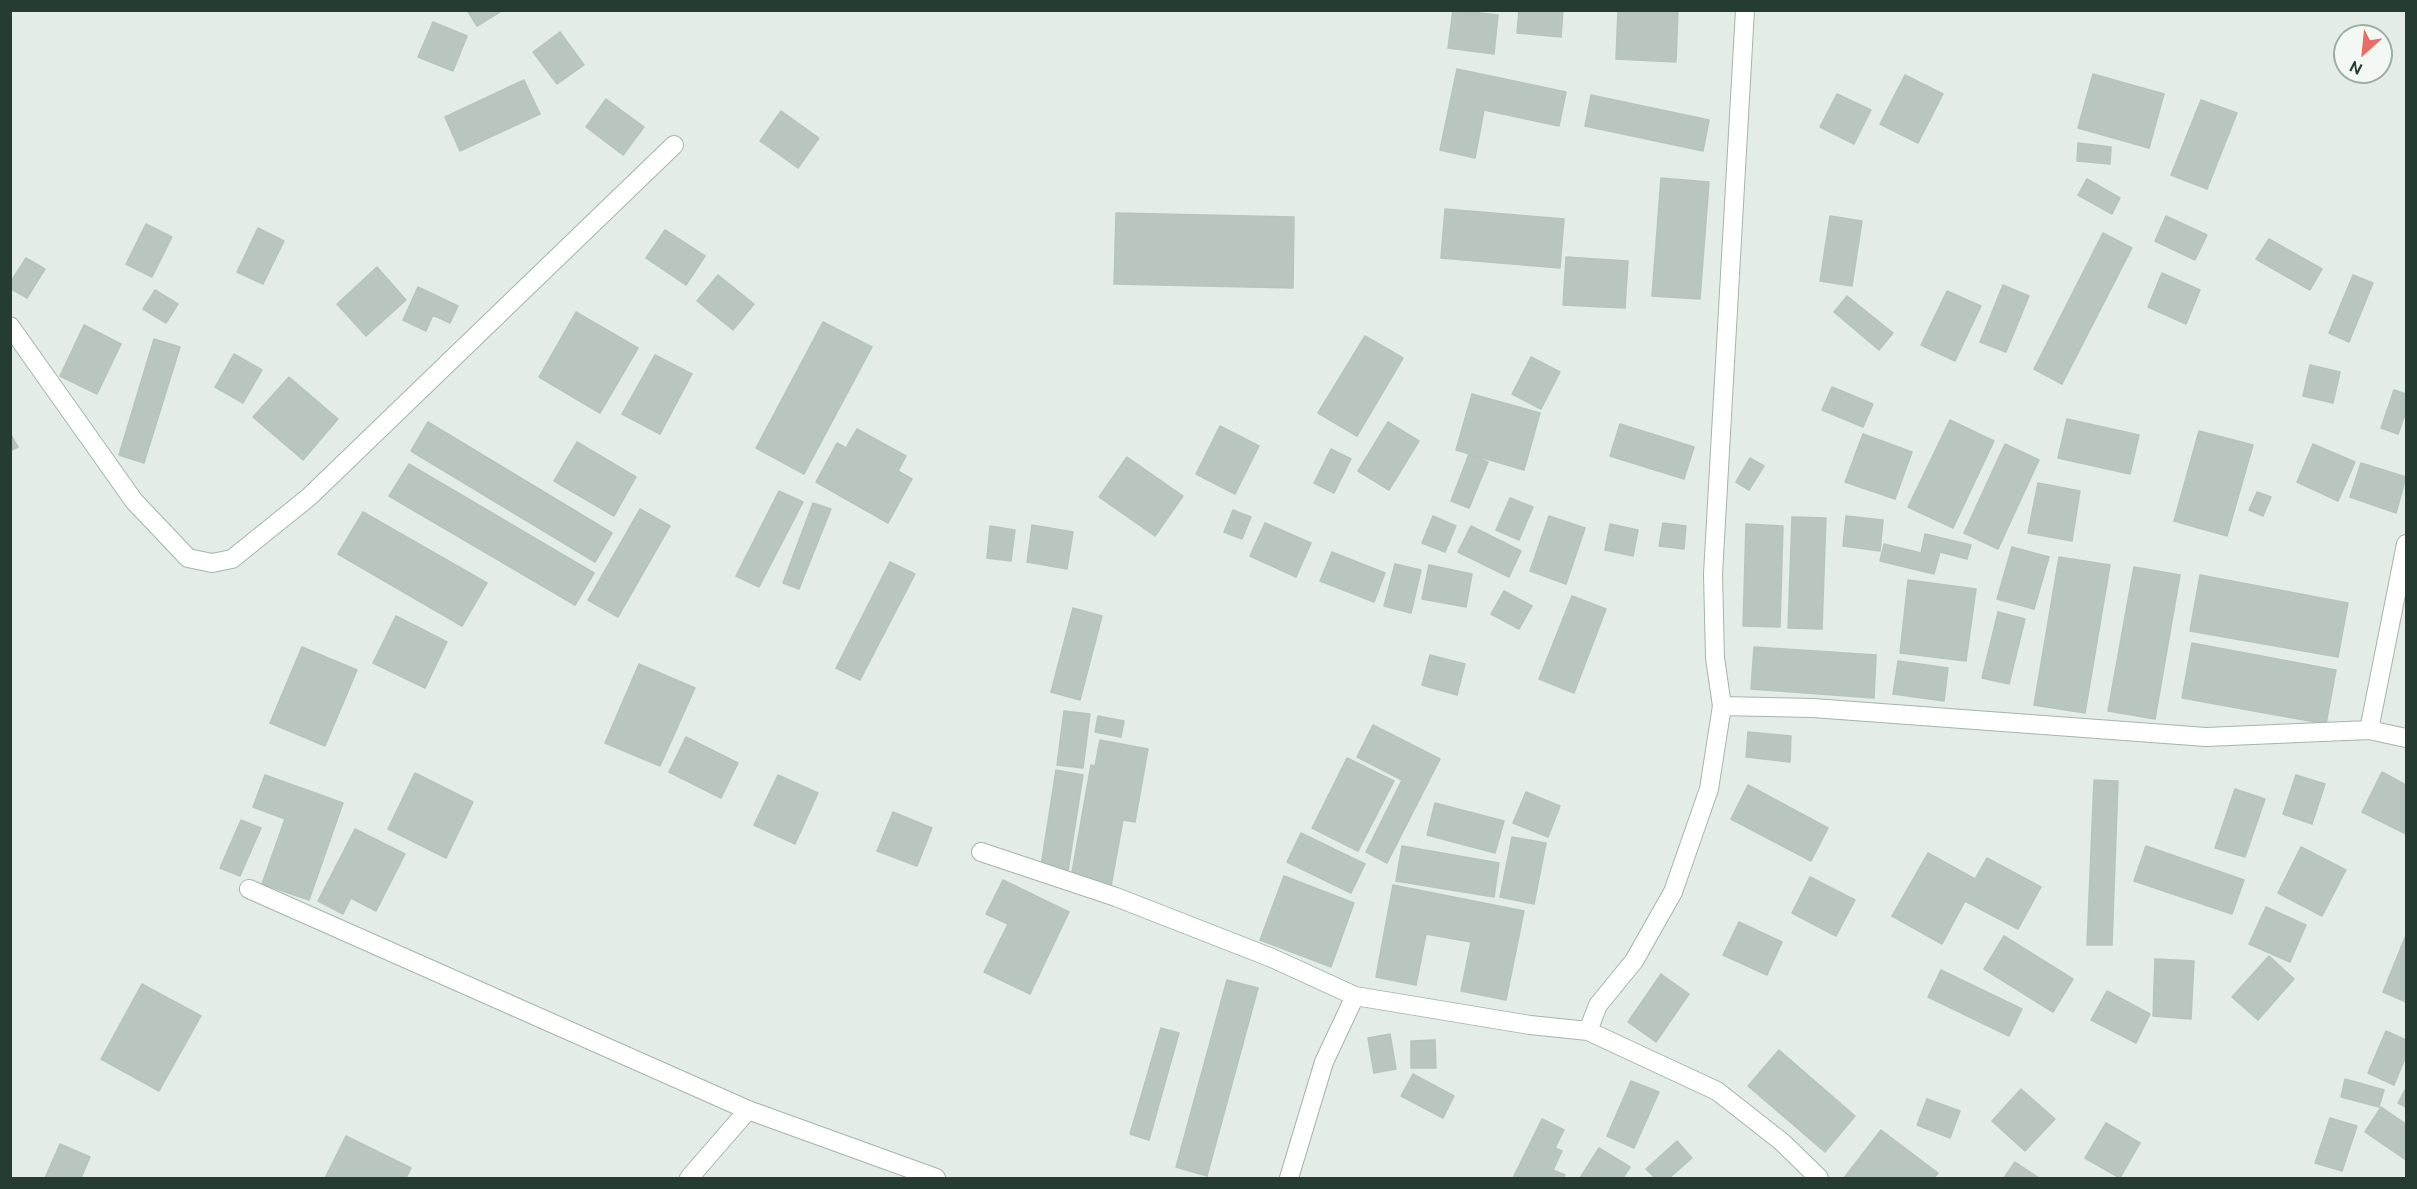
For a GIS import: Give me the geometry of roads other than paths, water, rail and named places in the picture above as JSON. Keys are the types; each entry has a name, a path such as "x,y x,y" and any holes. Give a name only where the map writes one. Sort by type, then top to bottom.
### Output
{"street":[{"path":"1588,1031 1598,1005 1634,961 1673,892 1709,789 1722,706 1715,658 1713,574 1745,10"},
{"path":"10,326 134,501 188,558 212,563 232,559 309,497 674,145"},
{"path":"2369,730 2406,544"},
{"path":"1722,706 1813,708 2206,738 2369,730 2406,738"},
{"path":"981,852 1116,897 1272,958 1355,996 1530,1025 1588,1031 1717,1091 1782,1142 1819,1179"},
{"path":"249,889 748,1110 936,1179"},
{"path":"1289,1179 1324,1062 1355,996"},
{"path":"689,1179 748,1110"}]}
